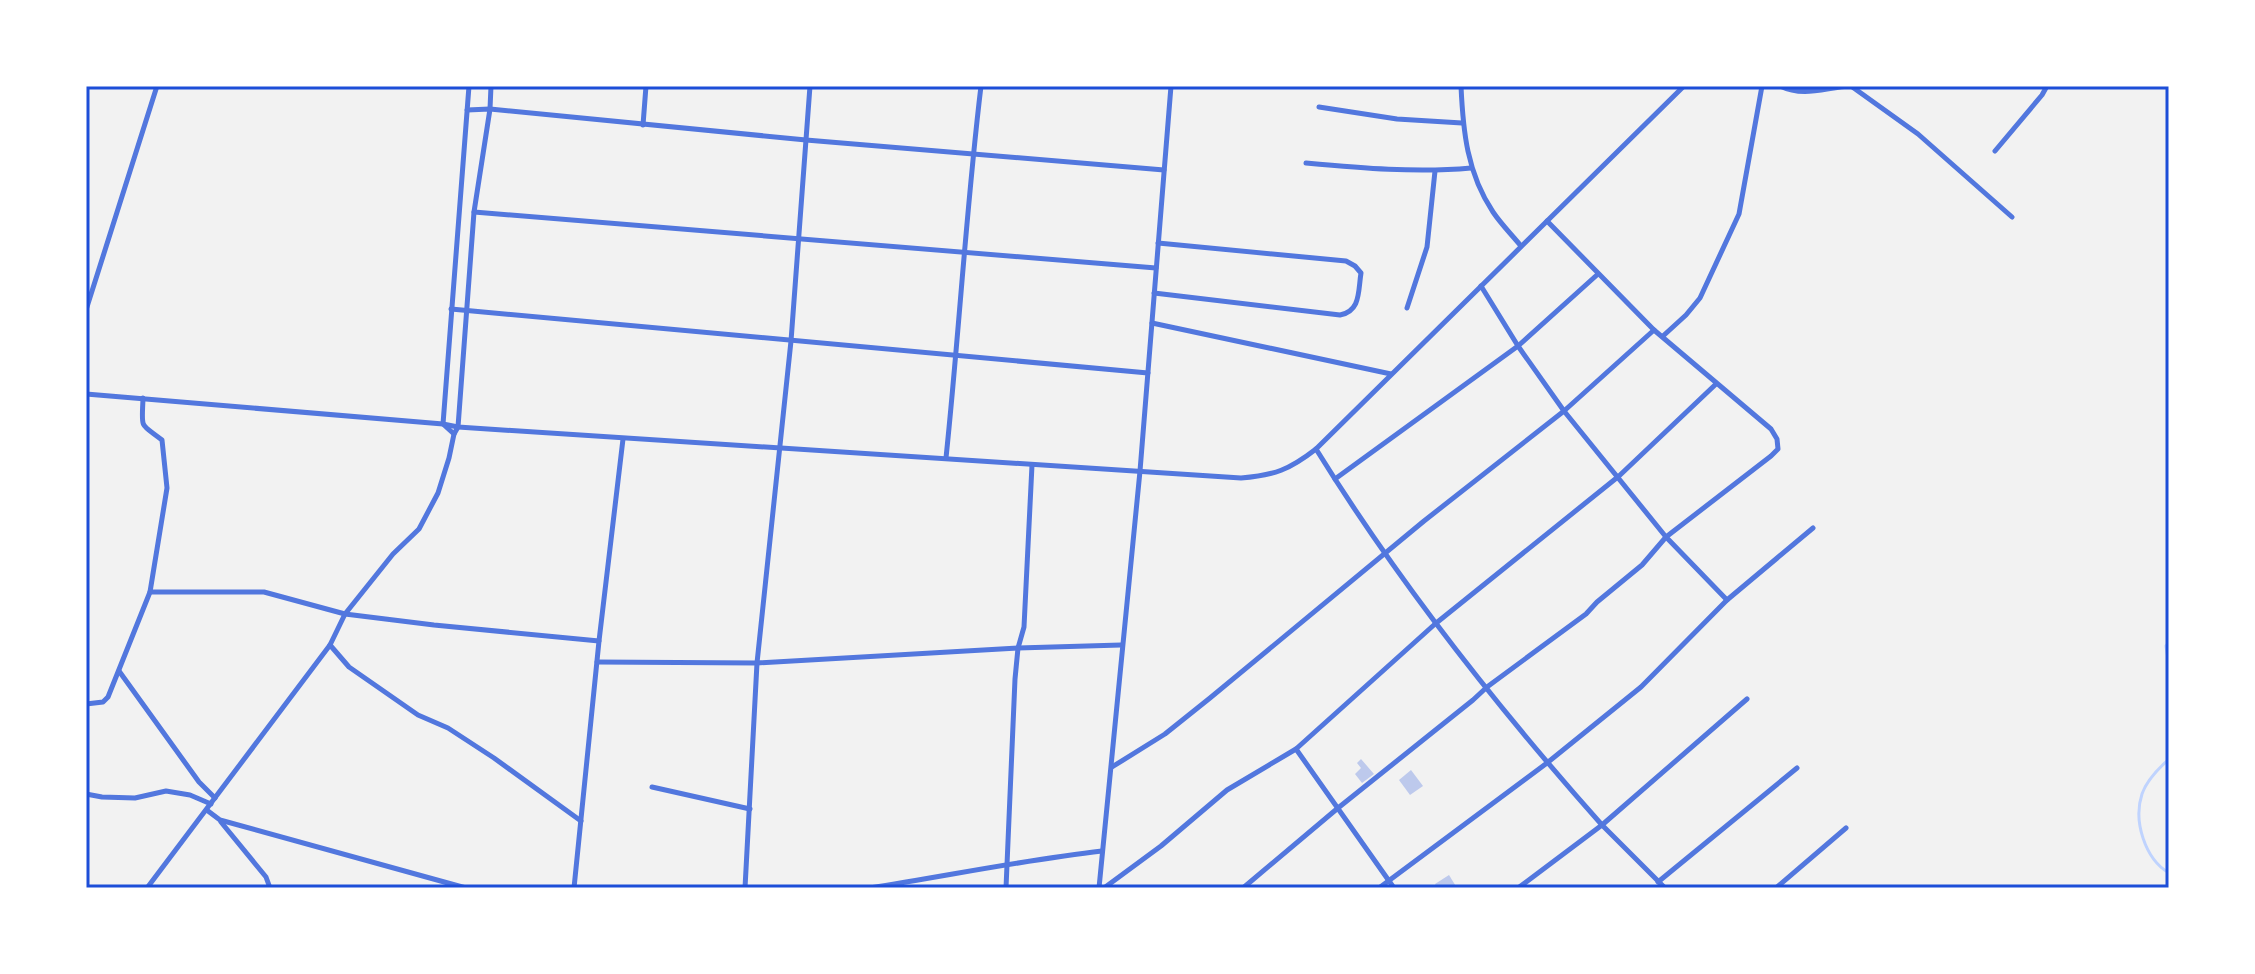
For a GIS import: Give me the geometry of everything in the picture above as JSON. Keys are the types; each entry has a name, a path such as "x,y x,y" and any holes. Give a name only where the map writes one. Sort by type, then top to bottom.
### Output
{"street":[{"path":"86,310 157,86"},
{"path":"443,424 469,86"},
{"path":"147,888 330,645 345,614 393,554 419,529 438,493 458,427 474,212 491,86"},
{"path":"643,125 646,86"},
{"path":"745,888 757,663 791,341 810,86"},
{"path":"946,458 981,86"},
{"path":"1101,888 1121,645 1140,471 1171,86"},
{"path":"1461,86 1462,123 1476,183 1494,214 1521,246"},
{"path":"86,394 623,439 1241,478 1265,476 1289,469 1316,449 1684,86"},
{"path":"1663,336 1700,298 1739,214 1762,86"},
{"path":"1780,86 1821,92 1851,86 1918,134 2012,217"},
{"path":"1995,151 2047,86"},
{"path":"1319,107 1397,119 1462,123"},
{"path":"467,110 490,109 1164,170"},
{"path":"1306,163 1435,171 1471,168"},
{"path":"1407,308 1427,247 1435,171"},
{"path":"474,212 1156,268"},
{"path":"1243,888 1487,687 1586,614 1642,565 1666,537 1778,449 1771,429 1654,330 1547,221"},
{"path":"1154,293 1340,315 1356,307 1361,273 1346,261 1158,243"},
{"path":"1335,479 1518,346 1598,274"},
{"path":"1481,286 1564,411 1666,537 1727,600"},
{"path":"451,309 1148,373"},
{"path":"1152,323 1391,374"},
{"path":"1112,767 1165,734 1564,411 1654,330"},
{"path":"1101,888 1161,846 1227,790 1296,749 1435,624 1619,476 1716,384"},
{"path":"86,704 103,702 108,697 150,592 167,488 165,448 162,440 143,425 143,398"},
{"path":"443,424 454,434"},
{"path":"574,888 623,439"},
{"path":"1316,449 1384,555 1435,624 1547,763 1602,825 1665,888"},
{"path":"1006,888 1015,679 1024,627 1032,465"},
{"path":"1379,888 1547,763 1641,687 1727,600 1813,528"},
{"path":"150,592 264,592 345,614 599,641"},
{"path":"330,645 349,667 418,715 448,728 482,750 581,821"},
{"path":"597,662 757,663 1121,645"},
{"path":"119,670 199,782 220,820 266,877 270,888"},
{"path":"1518,888 1602,825 1747,699"},
{"path":"1296,749 1394,888"},
{"path":"1658,882 1797,768"},
{"path":"190,795 199,782"},
{"path":"652,787 750,809"},
{"path":"86,794 135,798 166,791 190,795 211,804"},
{"path":"220,820 466,888"},
{"path":"1776,888 1846,828"},
{"path":"870,888 1102,851"}],"building":[{"path":"1361,759 1374,774 1362,783 1355,774 1361,768 1357,763"},
{"path":"1411,770 1423,786 1410,795 1399,780"},
{"path":"1449,875 1457,888 1437,888 1435,884"}],"waterway":[{"path":"2169,642 2166,646 2169,665"},
{"path":"2169,759 2144,789 2139,816 2143,838 2153,859 2169,873"}]}
